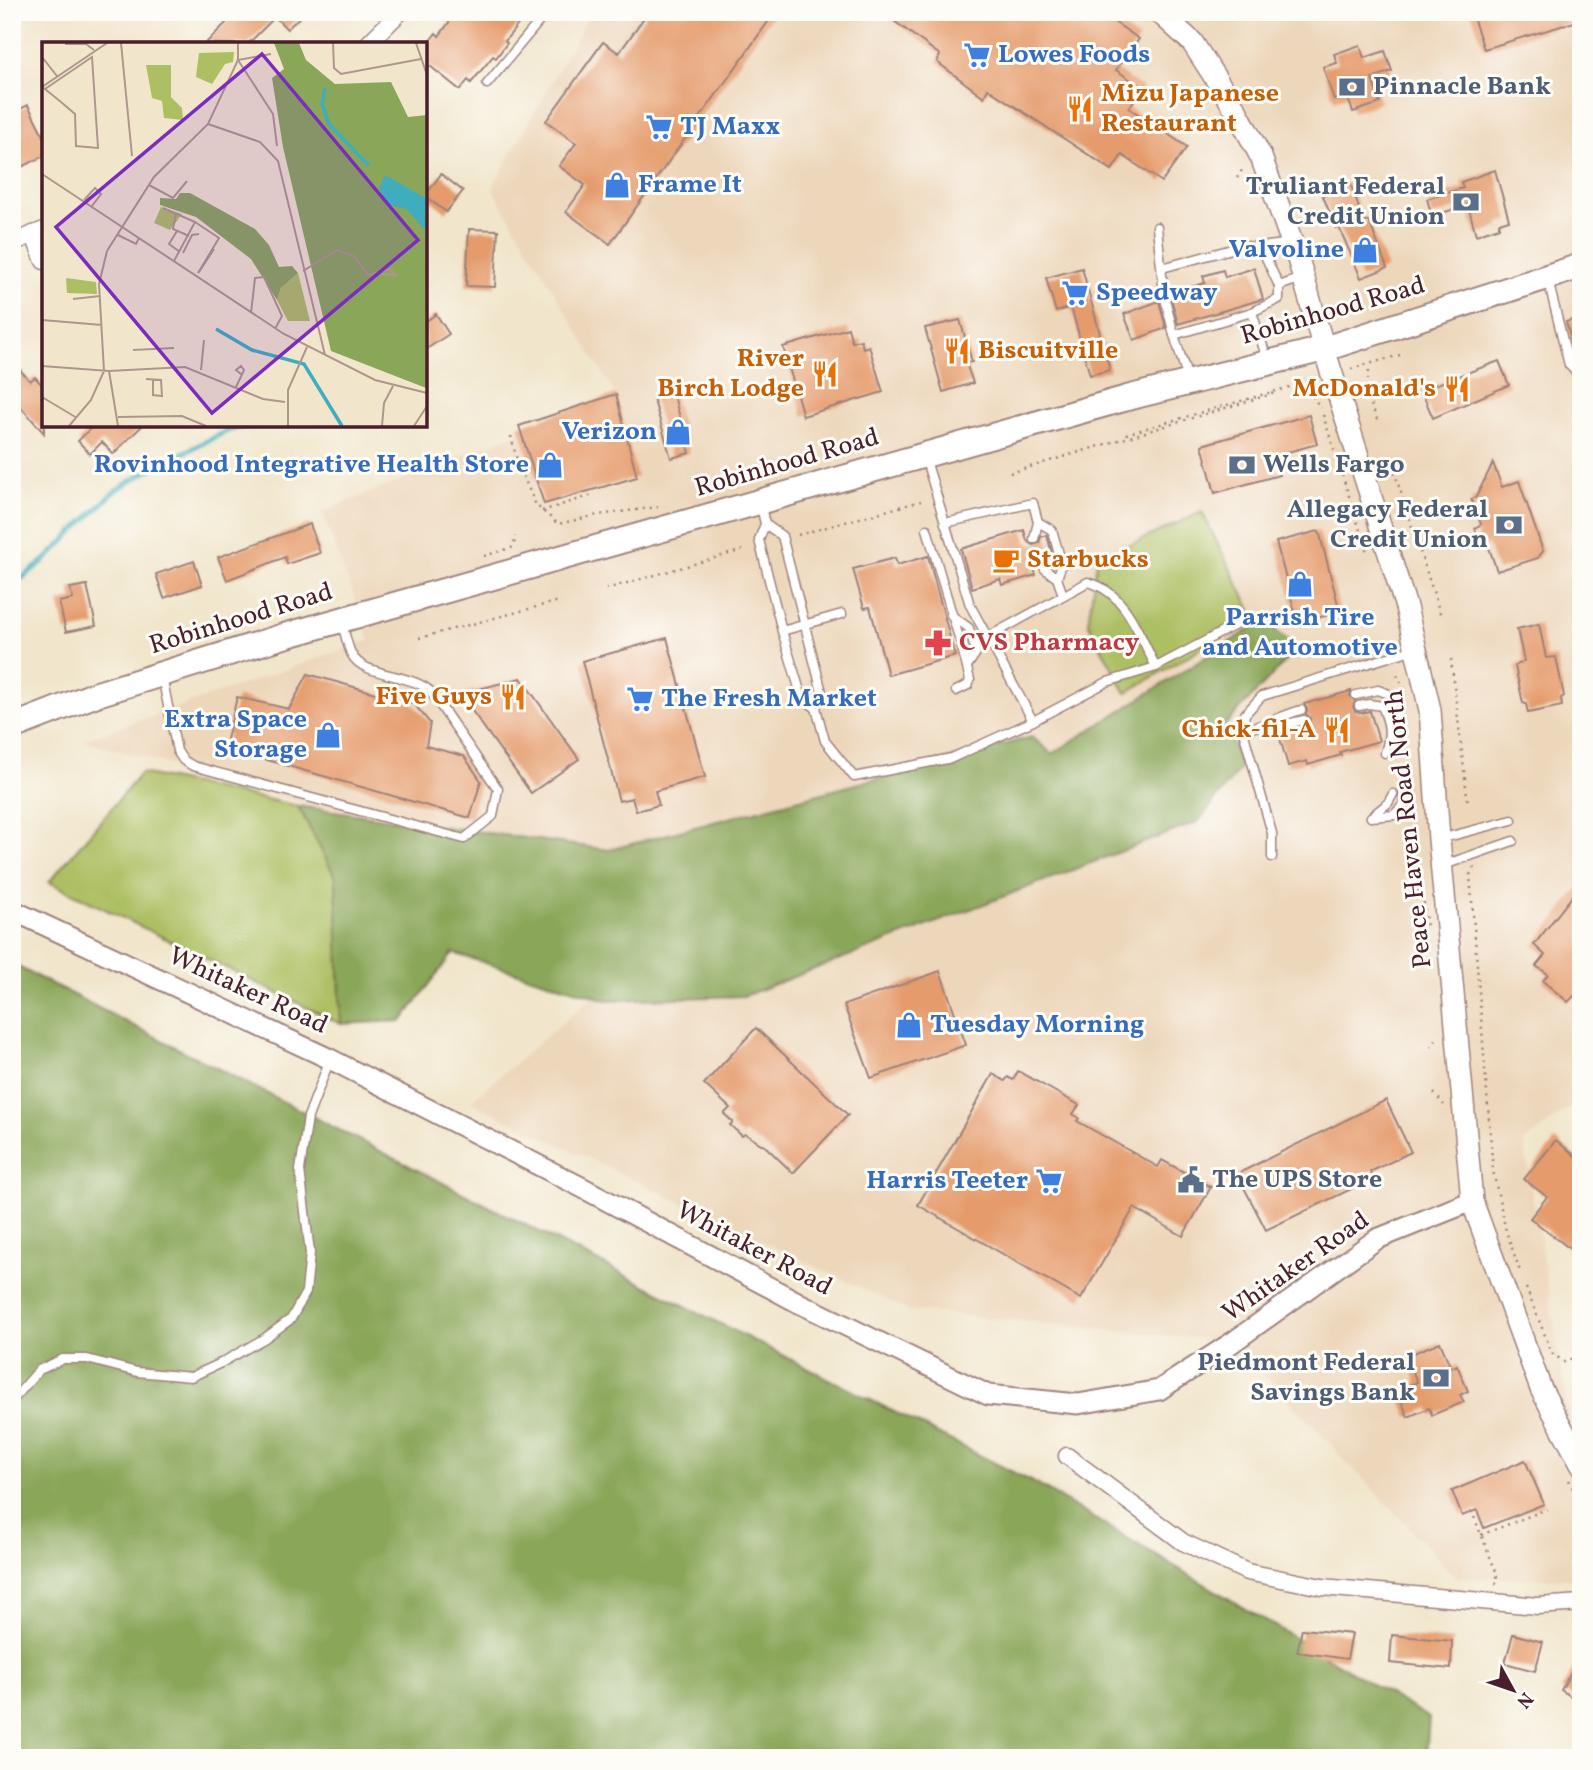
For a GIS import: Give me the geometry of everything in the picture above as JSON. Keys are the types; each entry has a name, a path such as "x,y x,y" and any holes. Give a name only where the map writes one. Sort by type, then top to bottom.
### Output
{"main road":[{"name":"Peace Haven Road North","path":"1159,12 1192,42 1236,110 1261,157 1303,277 1406,607 1430,709 1441,866 1472,1201 1541,1389 1581,1464"},
{"name":"Robinhood Road","path":"12,727 94,695 342,620 763,513 924,455 1127,398 1324,349 1581,266"}],"street":[{"path":"370,42 400,12"},
{"path":"12,243 38,232 42,251"},
{"name":"Whitaker Road","path":"12,910 330,1059 571,1182 799,1303 988,1395 1078,1404 1159,1390 1233,1342 1377,1238 1472,1201"},
{"path":"1068,1456 1183,1542 1247,1572 1322,1587 1538,1606 1581,1603"}],"lane":[{"path":"487,84 547,12"},
{"path":"1157,227 1164,295 1189,383"},
{"path":"1162,268 1243,246 1292,243"},
{"path":"1174,335 1252,312 1279,299 1279,286 1261,247"},
{"path":"1279,286 1303,277"},
{"path":"1548,277 1569,365 1576,372 1581,371"},
{"path":"1252,312 1267,362"},
{"path":"924,455 970,605 1033,721"},
{"path":"945,523 1033,503 1038,522 1034,539"},
{"path":"763,513 782,536 822,692 816,708 825,741 854,777 952,758 1033,721 1107,682 1156,667 1241,622"},
{"path":"763,513 759,540 782,631 802,698 816,708"},
{"path":"1038,522 1052,530 1062,564 1057,578"},
{"path":"927,528 959,638"},
{"path":"1041,562 1045,569 1057,578 1062,594"},
{"path":"988,638 1087,582 1103,586 1118,600 1129,615 1156,667"},
{"path":"782,631 842,614"},
{"path":"951,615 970,628 976,653 967,666"},
{"path":"162,674 177,751 183,761 192,766 464,839 493,816 498,789 422,683 363,666 352,656 342,620"},
{"path":"956,691 969,682 962,649"},
{"path":"1272,857 1272,833 1243,731 1245,713 1262,696 1416,649"},
{"path":"1356,695 1378,690 1390,694 1401,735 1396,749"},
{"path":"1359,706 1382,706 1390,736 1385,752"},
{"path":"1243,731 1301,710"},
{"path":"1261,726 1275,727 1304,720"},
{"path":"1393,794 1388,803 1371,817 1394,815 1404,804 1403,792"},
{"path":"1439,839 1512,820"},
{"path":"1441,866 1513,841"},
{"path":"12,1401 40,1370 63,1359 87,1359 136,1372 191,1377 243,1351 290,1319 306,1292 310,1253 300,1170 308,1117 330,1059"}],"path":[{"path":"1348,370 1400,355"},
{"path":"1369,371 1366,392 1378,422"},
{"path":"1010,473 1322,378"},
{"path":"1126,434 1293,386 1310,393 1320,405 1367,552"},
{"path":"510,436 518,465 536,505 558,524 598,515 668,506"},
{"path":"1392,465 1441,616"},
{"path":"542,511 593,495"},
{"path":"797,535 921,501"},
{"path":"606,589 743,550"},
{"path":"419,638 559,601"},
{"path":"1451,659 1468,804"},
{"path":"1396,675 1407,695"},
{"path":"1412,838 1418,829 1417,816"},
{"path":"1477,861 1470,875 1493,1171 1506,1231 1552,1353 1564,1362 1573,1358 1581,1348"},
{"path":"1434,1093 1444,1106"},
{"path":"1581,1244 1570,1257 1581,1266 1576,1279 1578,1299 1581,1301"},
{"path":"1577,1418 1574,1395 1581,1387"},
{"path":"1481,1535 1548,1509"},
{"path":"1474,1517 1497,1574 1496,1589"}],"shaded area":[{"path":"591,12 1581,12 1581,1099 1524,1143 1581,1489 1581,1579 1457,1578 1233,1342 907,1310 470,1102 592,997 594,924 599,887 83,740 370,640 322,512 615,394 492,188"}],"green space":[{"path":"1202,512 1254,616 1126,693 1088,623 1097,560"},
{"path":"1263,621 1298,648 1225,725 1241,767 1198,822 744,996 607,1000 453,953 402,1021 341,1024 336,878 298,806 609,850 1032,737 1052,754"},
{"path":"141,773 298,806 336,878 341,1024 49,882"},
{"path":"12,964 1038,1485 1429,1718 1426,1758 12,1758"}],"building":[{"path":"237,12 305,12 287,29 275,17 250,42 207,42"},
{"path":"457,12 528,12 505,41 507,43 496,58 493,56 471,83 468,80 460,90 427,64 427,44 436,33 439,36"},
{"path":"648,12 775,12 610,244 566,212 585,185 559,166 576,143 546,121 603,42 619,53"},
{"path":"882,12 1100,12 1139,39 1116,70 1143,88 1129,108 1187,147 1162,182 1122,155 1112,170 988,89 984,97 937,62 940,55"},
{"path":"1471,12 1581,12 1581,20 1484,49"},
{"name":"Pinnacle Bank","path":"1360,45 1364,58 1385,51 1392,71 1372,78 1380,103 1353,112 1347,96 1334,100 1323,67 1337,63 1334,54"},
{"path":"28,105 42,133 42,157 12,172 12,139 20,135 12,121 12,113"},
{"name":"Truliant Federal Credit Union","path":"1495,170 1509,220 1499,223 1499,227 1476,235 1468,205 1432,216 1427,199 1463,188 1461,182"},
{"path":"441,174 463,191 446,212 427,198 427,193"},
{"path":"1350,182 1364,223 1369,221 1387,268 1361,278 1322,194"},
{"path":"469,229 498,230 495,287 466,286"},
{"path":"1082,268 1110,370 1090,375 1071,307 1056,312 1046,278"},
{"path":"1254,268 1263,299 1178,324 1172,292 1205,283 1203,276 1223,270 1225,277"},
{"path":"1159,301 1166,328 1134,340 1124,314"},
{"path":"436,314 449,334 427,349 427,321"},
{"path":"1581,317 1581,360 1577,360 1566,322"},
{"path":"960,320 972,362 966,363 973,383 943,392 925,328"},
{"path":"848,328 852,342 861,340 863,348 869,346 883,392 803,416 783,347"},
{"name":"McDonald's","path":"1499,361 1509,385 1433,418 1421,390"},
{"path":"20,370 30,381 35,377 42,385 44,433 12,397 12,377"},
{"path":"672,389 690,453 671,458 653,397"},
{"path":"616,394 637,477 544,504 519,426"},
{"name":"Wells Fargo","path":"1309,415 1317,444 1273,456 1279,475 1215,493 1202,445"},
{"path":"92,427 141,427 113,454 102,442 90,454 78,441"},
{"path":"1493,463 1502,487 1519,481 1543,551 1538,558 1497,571 1488,545 1481,546 1475,528 1481,524 1471,499 1476,497"},
{"path":"310,524 320,553 287,564 285,557 227,580 218,557"},
{"name":"Starbucks","path":"1024,530 1027,541 1033,545 1047,535 1053,558 1047,560 1044,556 1037,557 1033,565 1036,575 1002,585 1000,579 972,588 961,549"},
{"path":"1319,531 1340,612 1298,623 1276,542"},
{"name":"CVS Pharmacy","path":"928,556 955,656 888,675 870,607 864,608 853,569 895,558 897,565"},
{"path":"194,561 202,585 164,598 156,574"},
{"path":"87,585 96,626 66,632 59,602 73,599 70,588"},
{"path":"1539,624 1546,658 1556,657 1564,696 1561,698 1562,706 1528,713 1526,704 1523,703 1515,666 1524,661 1517,629"},
{"path":"667,638 705,777 655,791 659,805 636,811 632,798 619,801 582,661"},
{"name":"Extra Space Storage","path":"308,674 414,704 430,723 426,746 464,756 481,781 470,818 225,748 237,697 289,709"},
{"path":"521,678 579,759 531,793 460,694"},
{"name":"Chick-fil-A","path":"1351,691 1355,711 1370,711 1379,741 1308,765 1307,761 1288,766 1279,735 1309,724 1310,718 1306,714 1304,704"},
{"path":"1581,885 1581,1001 1574,996 1568,1002 1543,981 1548,974 1536,966 1545,955 1534,945"},
{"path":"940,971 966,1045 871,1078 844,1005"},
{"path":"756,1028 848,1115 793,1173 766,1147 745,1134 742,1136 730,1125 733,1122 724,1114 730,1108 704,1084"},
{"path":"1018,1071 1079,1105 1073,1114 1079,1118 1077,1121 1158,1167 1162,1160 1211,1187 1183,1236 1134,1208 1081,1299 918,1205 993,1074 1005,1081 1008,1077 1013,1080"},
{"path":"1386,1100 1411,1152 1370,1172 1374,1178 1266,1230 1237,1174"},
{"path":"1556,1140 1581,1161 1581,1233 1569,1248 1530,1218 1547,1197 1524,1179"},
{"path":"1440,1342 1451,1368 1457,1365 1468,1391 1460,1395 1464,1402 1432,1415 1429,1408 1408,1417 1397,1391 1417,1382 1406,1356"},
{"path":"1525,1460 1544,1504 1484,1528 1477,1510 1462,1516 1452,1491"},
{"path":"1302,1629 1352,1634 1347,1659 1297,1652"},
{"path":"1513,1634 1543,1642 1535,1671 1505,1663"},
{"path":"1392,1635 1452,1641 1451,1669 1390,1663"},
{"path":"1581,1654 1581,1703 1561,1690"}],"waterway":[{"path":"12,586 45,560 116,490 149,470 227,431 242,427"}],"place":[{"name":"Lowes Foods","path":"977,55"},
{"name":"Pinnacle Bank","path":"1352,87"},
{"name":"Mizu Japanese Restaurant","path":"1080,109"},
{"name":"TJ Maxx","path":"659,127"},
{"name":"Frame It","path":"617,185"},
{"name":"Truliant Federal Credit Union","path":"1466,202"},
{"name":"Valvoline","path":"1365,250"},
{"name":"Speedway","path":"1075,293"},
{"name":"Biscuitville","path":"957,351"},
{"name":"River Birch Lodge","path":"825,374"},
{"name":"McDonald's","path":"1457,389"},
{"name":"Verizon","path":"678,432"},
{"name":"Rovinhood Integrative Health Store","path":"550,465"},
{"name":"Wells Fargo","path":"1242,465"},
{"name":"Allegacy Federal Credit Union","path":"1509,525"},
{"name":"Starbucks","path":"1006,560"},
{"name":"Parrish Tire and Automotive","path":"1300,584"},
{"name":"CVS Pharmacy","path":"938,643"},
{"name":"Five Guys","path":"513,697"},
{"name":"The Fresh Market","path":"640,699"},
{"name":"Chick-fil-A","path":"1337,730"},
{"name":"Extra Space Storage","path":"328,735"},
{"name":"Tuesday Morning","path":"909,1025"},
{"name":"The UPS Store","path":"1191,1180"},
{"name":"Harris Teeter","path":"1049,1181"},
{"name":"Piedmont Federal Savings Bank","path":"1436,1378"}]}
